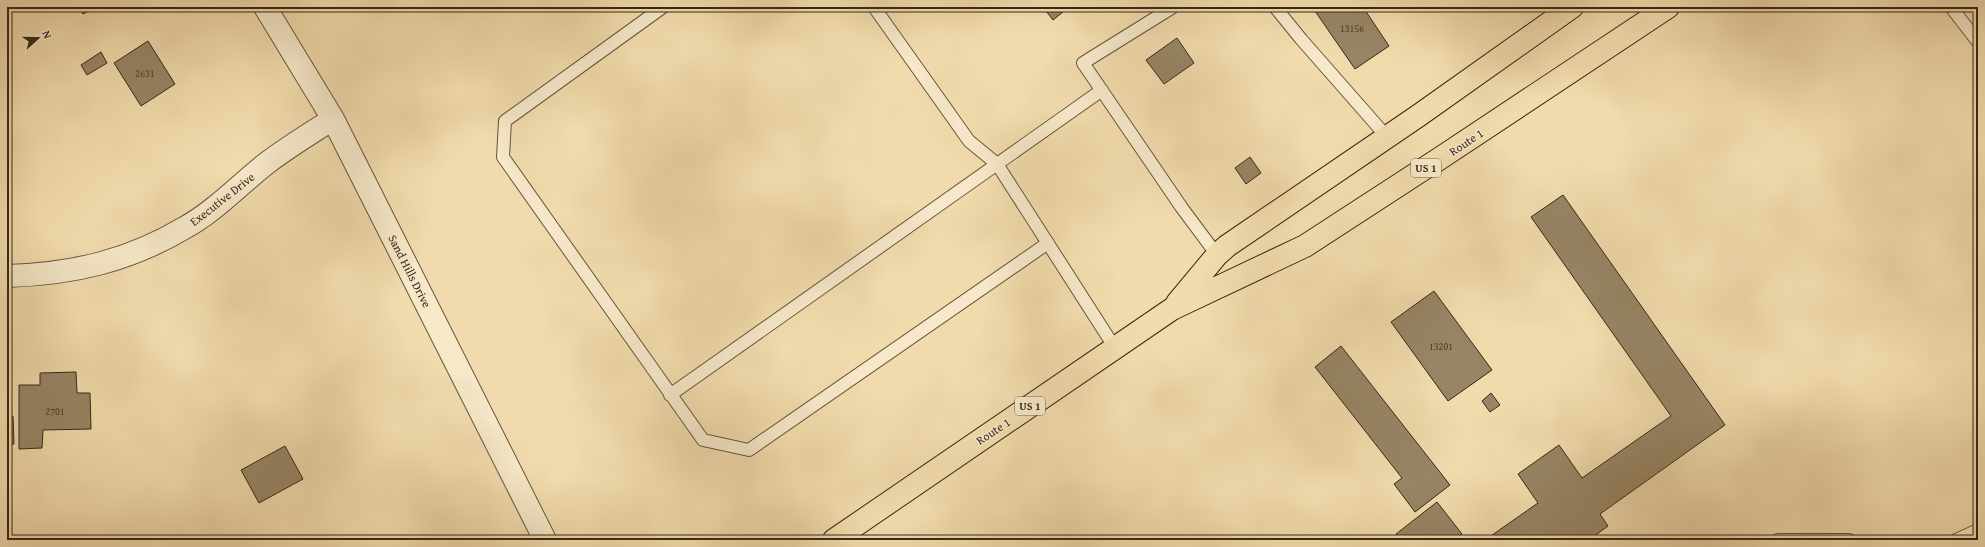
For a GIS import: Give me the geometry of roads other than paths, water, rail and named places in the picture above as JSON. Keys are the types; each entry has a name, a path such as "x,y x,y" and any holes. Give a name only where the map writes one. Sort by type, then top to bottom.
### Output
{"main road":[{"name":"Route 1","path":"1172,308 1217,254 1572,7"},
{"name":"Route 1","path":"834,540 1172,308 1305,246 1442,158 1668,7"}],"street":[{"name":"Sand Hills Drive","path":"265,7 333,119 545,540"},
{"name":"Executive Drive","path":"7,276 44,275 101,265 145,249 187,227 218,205 268,163 333,119"}],"lane":[{"path":"663,7 505,121 503,156 703,440 749,450 1048,243"},
{"path":"874,7 969,141 997,164 1115,348"},
{"path":"1173,7 1083,62 1182,208 1217,254"},
{"path":"1275,7 1387,137"},
{"path":"1951,7 1978,42"},
{"path":"670,395 1102,90"},
{"path":"1956,540 1978,530"},
{"path":"1778,540 1849,540"}]}
